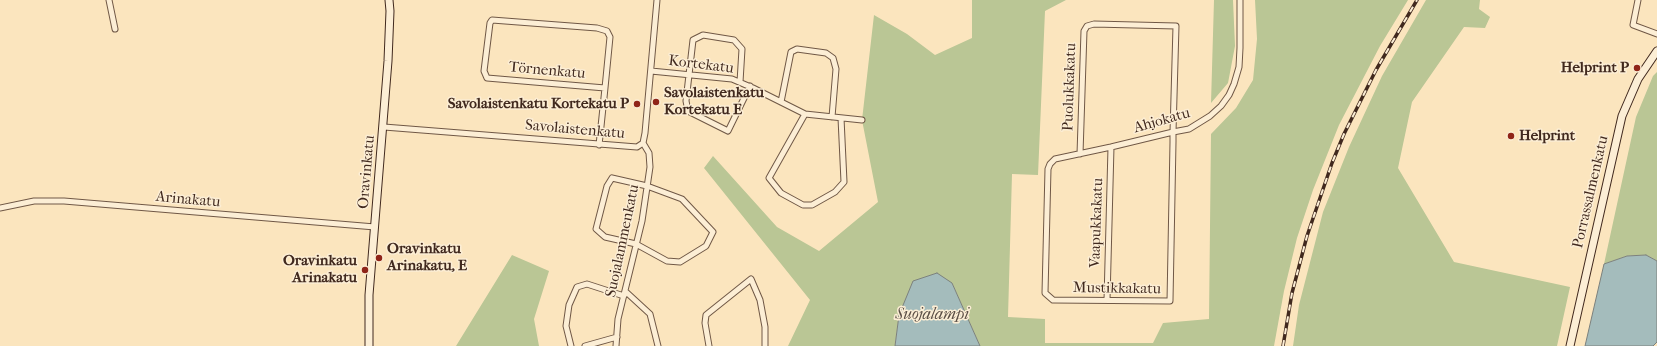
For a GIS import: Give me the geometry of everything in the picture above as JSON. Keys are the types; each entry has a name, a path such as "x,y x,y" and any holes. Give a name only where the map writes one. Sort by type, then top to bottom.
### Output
{"street":[{"path":"109,0 116,29"},
{"name":"Oravinkatu","path":"369,346 369,296 384,127 390,11 389,0"},
{"name":"Savolaistenkatu","path":"384,127 637,147 643,143 657,0"},
{"name":"Ahjokatu","path":"1048,169 1050,164 1055,159 1189,129 1210,116 1221,106 1234,84 1240,48 1240,0"},
{"path":"1638,0 1633,25 1657,34"},
{"name":"Törnenkatu","path":"492,20 597,28 607,31 610,37 605,88 487,78 484,71 490,23 492,20"},
{"name":"Puolukkakatu","path":"1080,154 1084,31 1088,26 1094,24 1176,26 1173,132"},
{"path":"740,82 742,49 734,40 703,35 693,40 686,101 688,111 728,131 750,86"},
{"path":"781,102 791,52 797,49 826,53 833,58 836,69 832,117"},
{"name":"Porrassalmenkatu","path":"1570,346 1622,116 1638,79 1657,51"},
{"name":"Kortekatu","path":"651,71 732,79 750,86 805,114 862,120"},
{"path":"599,145 605,88"},
{"path":"805,114 770,178 781,192 803,205 812,205 818,202 835,192 844,182 840,118"},
{"name":"Mustikkakatu","path":"1048,169 1045,293 1053,300 1170,301 1173,132"},
{"name":"Suojalammenkatu","path":"616,346 618,319 642,221 650,168 649,153 643,143"},
{"name":"Vaapukkakatu","path":"1107,300 1112,147"},
{"path":"612,178 647,186 682,199 713,232 706,246 680,262 667,261 636,244 605,237 596,229 607,186 612,178"},
{"name":"Arinakatu","path":"0,208 34,201 64,202 375,227"},
{"path":"709,346 706,315 751,279 760,300 765,327 766,346"},
{"path":"571,346 566,326 569,305 577,287 587,284 624,294 650,314 658,346"},
{"path":"585,346 617,337"}],"green space":[{"path":"972,0 1066,0 1045,11 1038,175 1012,174 1008,317 1045,319 1045,343 1153,343 1163,323 1209,319 1211,134 1236,108 1253,80 1257,39 1255,0 1408,0 1380,46 1339,125 1313,190 1297,238 1284,291 1274,346 980,346 952,283 899,315 895,346 788,346 810,300 704,168 713,156 777,227 819,251 878,202 862,120 874,15 907,34 935,55 972,38"},
{"path":"1214,0 1233,0 1235,46 1228,83 1211,103"},
{"path":"1426,0 1480,0 1479,9 1490,17 1485,28 1464,27 1412,102 1398,168 1454,262 1570,287 1557,346 1293,346 1299,305 1323,212 1349,147 1382,76"},
{"path":"1657,72 1657,261 1646,255 1627,256 1604,264 1636,117 1653,76"},
{"path":"512,255 549,271 534,319 539,346 456,346"}],"water":[{"path":"1646,255 1657,261 1657,342 1653,346 1585,346 1604,264 1627,256"},
{"name":"Suojalampi","path":"937,273 952,283 980,346 895,346 899,315 913,281"}],"railway":[{"path":"1283,346 1292,293 1307,236 1332,163 1344,134 1376,70 1417,0"}],"place":[{"name":"Helprint P","path":"1637,68"},
{"name":"Savolaistenkatu Kortekatu E","path":"656,102"},
{"name":"Savolaistenkatu Kortekatu P","path":"637,104"},
{"name":"Helprint","path":"1511,136"},
{"name":"Oravinkatu Arinakatu, E","path":"379,258"},
{"name":"Oravinkatu Arinakatu","path":"365,270"}]}
